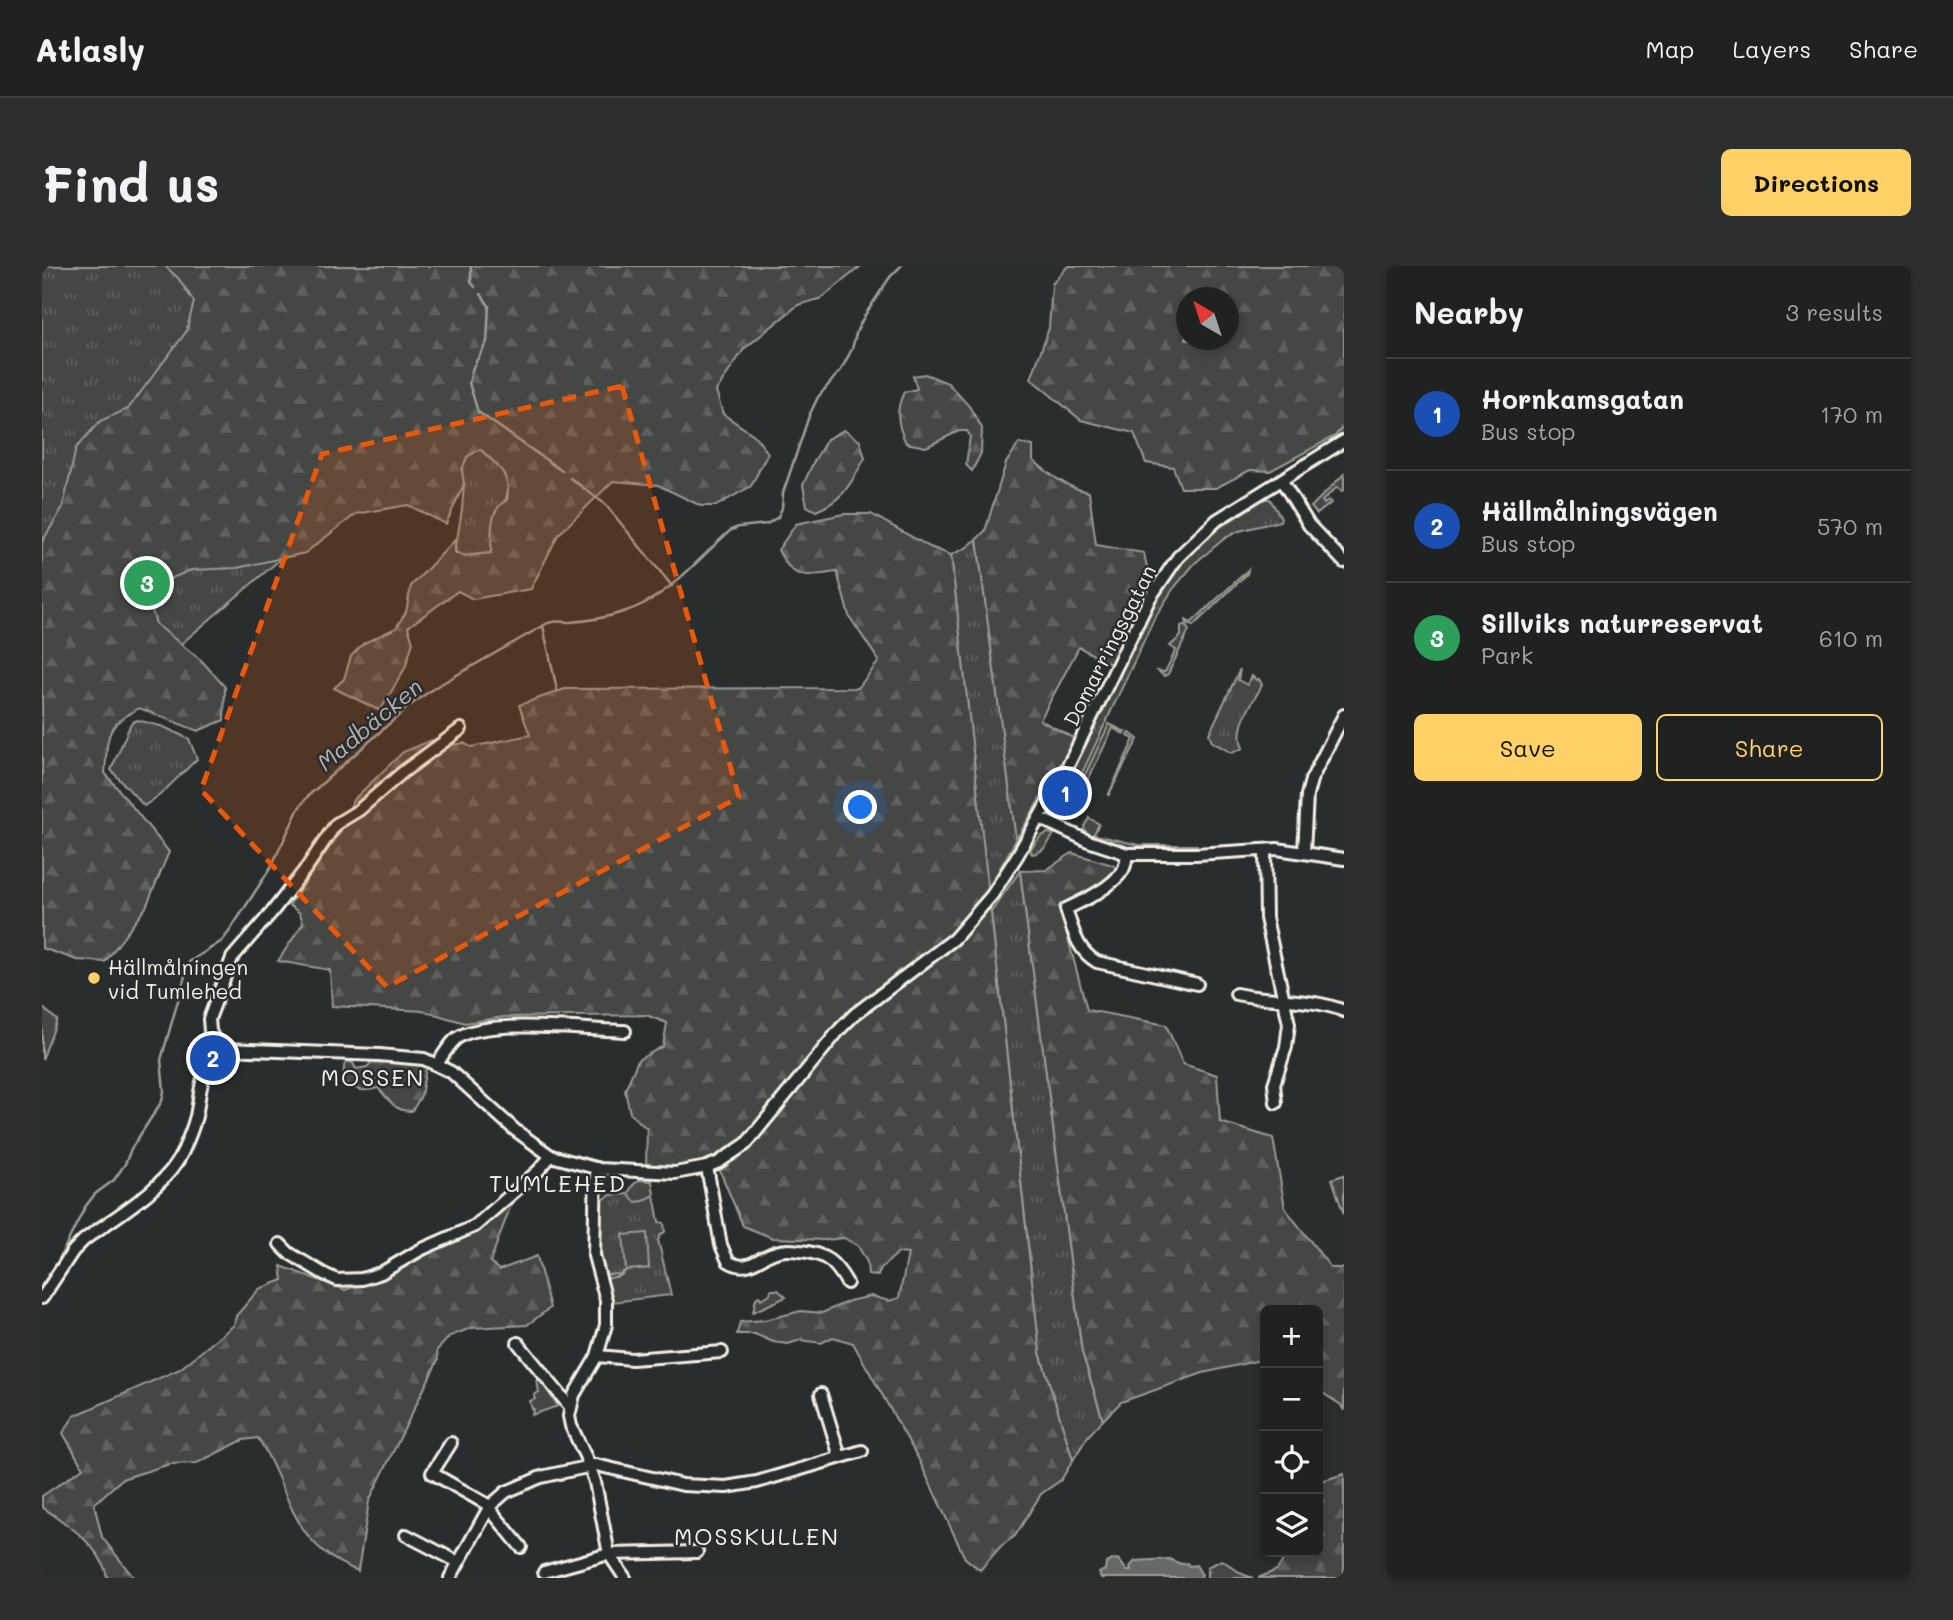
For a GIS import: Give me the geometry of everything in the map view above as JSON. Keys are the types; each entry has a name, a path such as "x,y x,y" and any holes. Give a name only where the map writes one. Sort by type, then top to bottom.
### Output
{"street":[{"name":"Domarringsgatan","path":"551,1156 596,1168 675,1173 707,1167 734,1154 753,1137 832,1037 855,1014 941,950 964,929 992,895 1039,818 1087,730 1150,598 1167,571 1217,520 1344,441"},
{"path":"1282,481 1309,525 1344,562"},
{"path":"1304,852 1307,795 1311,780 1344,715"},
{"path":"220,1051 209,1019 232,958 272,912 336,824 359,810 403,772 461,729"},
{"path":"1039,818 1088,841 1127,854 1175,855 1265,850 1304,852 1344,859"},
{"path":"1265,850 1267,925 1289,1024 1288,1037 1274,1084 1276,1103"},
{"path":"1127,854 1119,875 1094,894 1066,909 1078,944 1087,956 1097,962 1197,984"},
{"path":"1236,995 1260,1000 1325,1004 1344,1010"},
{"path":"437,1063 454,1040 493,1027 625,1031"},
{"path":"42,1298 73,1251 84,1240 159,1184 174,1167 191,1130 208,1065 220,1051 229,1049 389,1055 437,1063 471,1089 515,1130 551,1156 538,1171 475,1226 362,1279 351,1281 330,1277 280,1244"},
{"path":"707,1167 720,1245 728,1261 744,1266 782,1250 810,1252 826,1256 847,1283"},
{"path":"596,1168 594,1256 607,1309 597,1356 570,1407 571,1426 590,1466 609,1554 625,1578"},
{"path":"518,1343 570,1407"},
{"path":"597,1356 632,1359 722,1352"},
{"path":"821,1394 840,1457"},
{"path":"451,1443 432,1473 489,1507 521,1547"},
{"path":"450,1578 489,1507 506,1492 526,1482 596,1465 683,1485 726,1487 757,1482 862,1451"},
{"path":"406,1535 458,1562"},
{"path":"544,1572 609,1554 697,1552"}],"highlighted area":[{"path":"622,386 739,797 387,987 201,790 322,454"}],"green space":[{"path":"42,266 409,266 398,459 107,707 42,839"},
{"path":"165,266 861,266 822,298 798,305 744,349 716,391 723,414 754,435 768,453 751,486 716,506 701,506 658,485 613,481 558,535 531,589 473,599 458,591 408,627 413,642 405,668 380,711 334,688 344,679 351,656 364,643 396,628 406,612 411,586 455,540 455,553 465,556 491,553 494,516 501,504 507,500 508,491 502,471 480,449 467,457 462,470 464,484 446,524 408,505 356,514 305,553 237,568 191,570 146,589 156,624 202,661 225,687 224,720 198,731 139,708 119,721 110,733 105,773 169,852 146,907 105,962 77,960 42,948 42,542 63,507 76,448 100,421 128,409 186,332 194,302 178,278"},
{"path":"1068,266 1344,266 1344,427 1335,436 1270,471 1250,470 1216,488 1181,488 1173,467 1146,463 1134,433 1081,420 1031,379 1049,328 1052,284"},
{"path":"925,374 948,383 969,406 982,428 981,453 972,471 966,465 970,436 967,431 959,431 926,447 906,443 899,424 899,405 904,392 917,389 913,376"},
{"path":"844,430 860,441 865,458 840,496 816,511 807,506 803,485 827,439"},
{"path":"1019,443 1033,446 1033,460 1052,476 1089,492 1096,545 1144,553 1148,572 1112,665 1079,647 1040,720 1075,739 1016,840 977,539 985,531 1006,463"},
{"path":"480,449 502,470 509,487 491,553 465,556 455,552 464,484 461,470 467,457"},
{"path":"1344,474 1344,490 1337,487 1322,501 1324,504 1329,500 1331,503 1317,514 1311,507"},
{"path":"1264,499 1270,499 1281,518 1280,521 1239,531 1225,538 1195,563 1173,589 1154,619 1076,786 1068,785 1151,606 1169,577 1210,534"},
{"path":"844,514 871,514 930,547 951,555 1040,1353 1073,1460 1061,1480 1041,1494 1015,1536 1001,1546 980,1570 965,1558 919,1460 853,1343 833,1337 821,1343 801,1340 788,1344 773,1342 755,1334 737,1334 740,1322 765,1320 801,1311 822,1313 849,1301 871,1296 889,1301 899,1298 908,1254 898,1253 881,1268 878,1276 868,1275 867,1262 858,1246 844,1238 773,1238 743,1226 715,1159 682,1167 646,1166 647,1129 630,1113 625,1090 638,1060 663,1046 667,1023 646,1015 504,1017 465,1023 424,1011 332,1006 330,970 278,961 303,923 300,913 289,905 340,833 353,800 403,752 432,740 453,745 464,743 471,747 530,735 519,705 565,689 858,688 879,661 849,616 837,572 808,575 795,572 789,568 778,550 796,524"},
{"path":"977,539 1016,840 988,889 951,555"},
{"path":"1248,570 1193,626 1187,624 1186,620 1191,623"},
{"path":"1184,625 1189,630 1168,674 1164,676 1158,671 1165,672 1176,650 1170,646 1181,636 1181,626"},
{"path":"1240,669 1238,680 1247,685 1252,676 1256,680 1259,679 1262,685 1242,724 1240,732 1243,748 1232,753 1212,742 1209,734"},
{"path":"137,720 164,727 189,739 197,759 160,795 144,806 111,770 131,723"},
{"path":"1109,724 1126,732 1124,734 1113,728 1087,782 1084,781 1083,784 1081,783"},
{"path":"1130,733 1138,739 1108,796 1134,739 1128,736"},
{"path":"1089,818 1099,824 1092,838 1085,832 1084,827"},
{"path":"1054,834 1048,844 1032,854 1030,850 1041,836"},
{"path":"1096,835 1139,845 1197,845 1197,851 1145,851 1094,840"},
{"path":"1072,853 1113,865 1116,869 1092,891 1060,908 1087,1010 1166,1025 1183,1064 1217,1075 1220,1122 1273,1138 1285,1208 1331,1268 1344,1268 1344,1411 1341,1405 1323,1393 1323,1305 1260,1305 1260,1360 1203,1373 1121,1402 1103,1420 1082,1352 1020,871 1046,870"},
{"path":"1020,871 1082,1352 1103,1420 1088,1436 1073,1460 1040,1353 991,912"},
{"path":"42,1007 57,1020 42,1060"},
{"path":"404,1058 422,1063 426,1068 421,1096 412,1111 396,1107 378,1088 359,1090 343,1080 347,1061 353,1063 356,1069 367,1067 373,1061"},
{"path":"1344,1175 1344,1215 1332,1179"},
{"path":"639,1180 652,1181 654,1195 635,1202 628,1194"},
{"path":"515,1194 490,1262 499,1270 537,1256 550,1308 527,1325 471,1328 450,1336 437,1350 438,1360 369,1501 358,1571 335,1560 305,1532 258,1438 243,1440 197,1463 170,1464 122,1479 94,1504 102,1537 134,1578 107,1578 99,1556 91,1546 72,1528 42,1507 42,1496 83,1468 63,1433 74,1416 180,1369 234,1325 236,1316 259,1289 283,1280 281,1266 345,1290 392,1274 474,1229"},
{"path":"628,1194 643,1201 654,1195 659,1222 664,1223 665,1232 658,1240 671,1295 612,1302 605,1279 620,1276 628,1269 649,1268 624,1235 626,1270 620,1274 603,1275 598,1251 598,1203 611,1195"},
{"path":"647,1233 649,1268 626,1270 623,1235"},
{"path":"771,1290 778,1290 786,1297 753,1312 756,1298 759,1296 761,1299 770,1294"},
{"path":"539,1379 549,1388 547,1390 558,1406 532,1415 534,1409 530,1401 535,1399 534,1395 539,1392"},
{"path":"1344,1474 1344,1578 1258,1578 1277,1570 1285,1557 1323,1557 1323,1480"},
{"path":"1222,1560 1253,1578 1207,1578 1207,1567"}],"shaded area":[{"path":"1169,1559 1181,1564 1187,1563 1189,1566 1196,1565 1202,1575 1200,1578 1101,1578 1099,1573 1105,1570 1106,1563 1119,1560 1127,1571 1131,1571 1130,1567 1135,1561"}],"waterway":[{"path":"471,266 471,282 475,287"},
{"name":"Madbäcken","path":"42,1285 57,1263 85,1207 95,1194 114,1180 162,1101 164,1091 161,1060 189,962 222,941 229,932 271,867 299,808 308,796 408,707 434,688 548,623 597,618 639,606 668,588 731,530 767,524 778,517 783,493 818,397 841,370 865,315 890,277 901,266"},
{"path":"481,294 489,306 487,342 473,367 469,383 478,412 562,471"},
{"path":"570,478 605,504 672,586"},
{"path":"543,626 557,690"}],"place":[{"name":"Sillviks naturreservat","path":"147,583"},
{"name":"Hornkamsgatan","path":"1065,793"},
{"name":"Hällmålningen vid Tumlehed","path":"94,978"},
{"name":"Hällmålningsvägen","path":"213,1058"}],"district":[{"name":"MOSSEN","path":"373,1077"},
{"name":"TUMLEHED","path":"558,1182"},
{"name":"MOSSKULLEN","path":"757,1536"}]}
